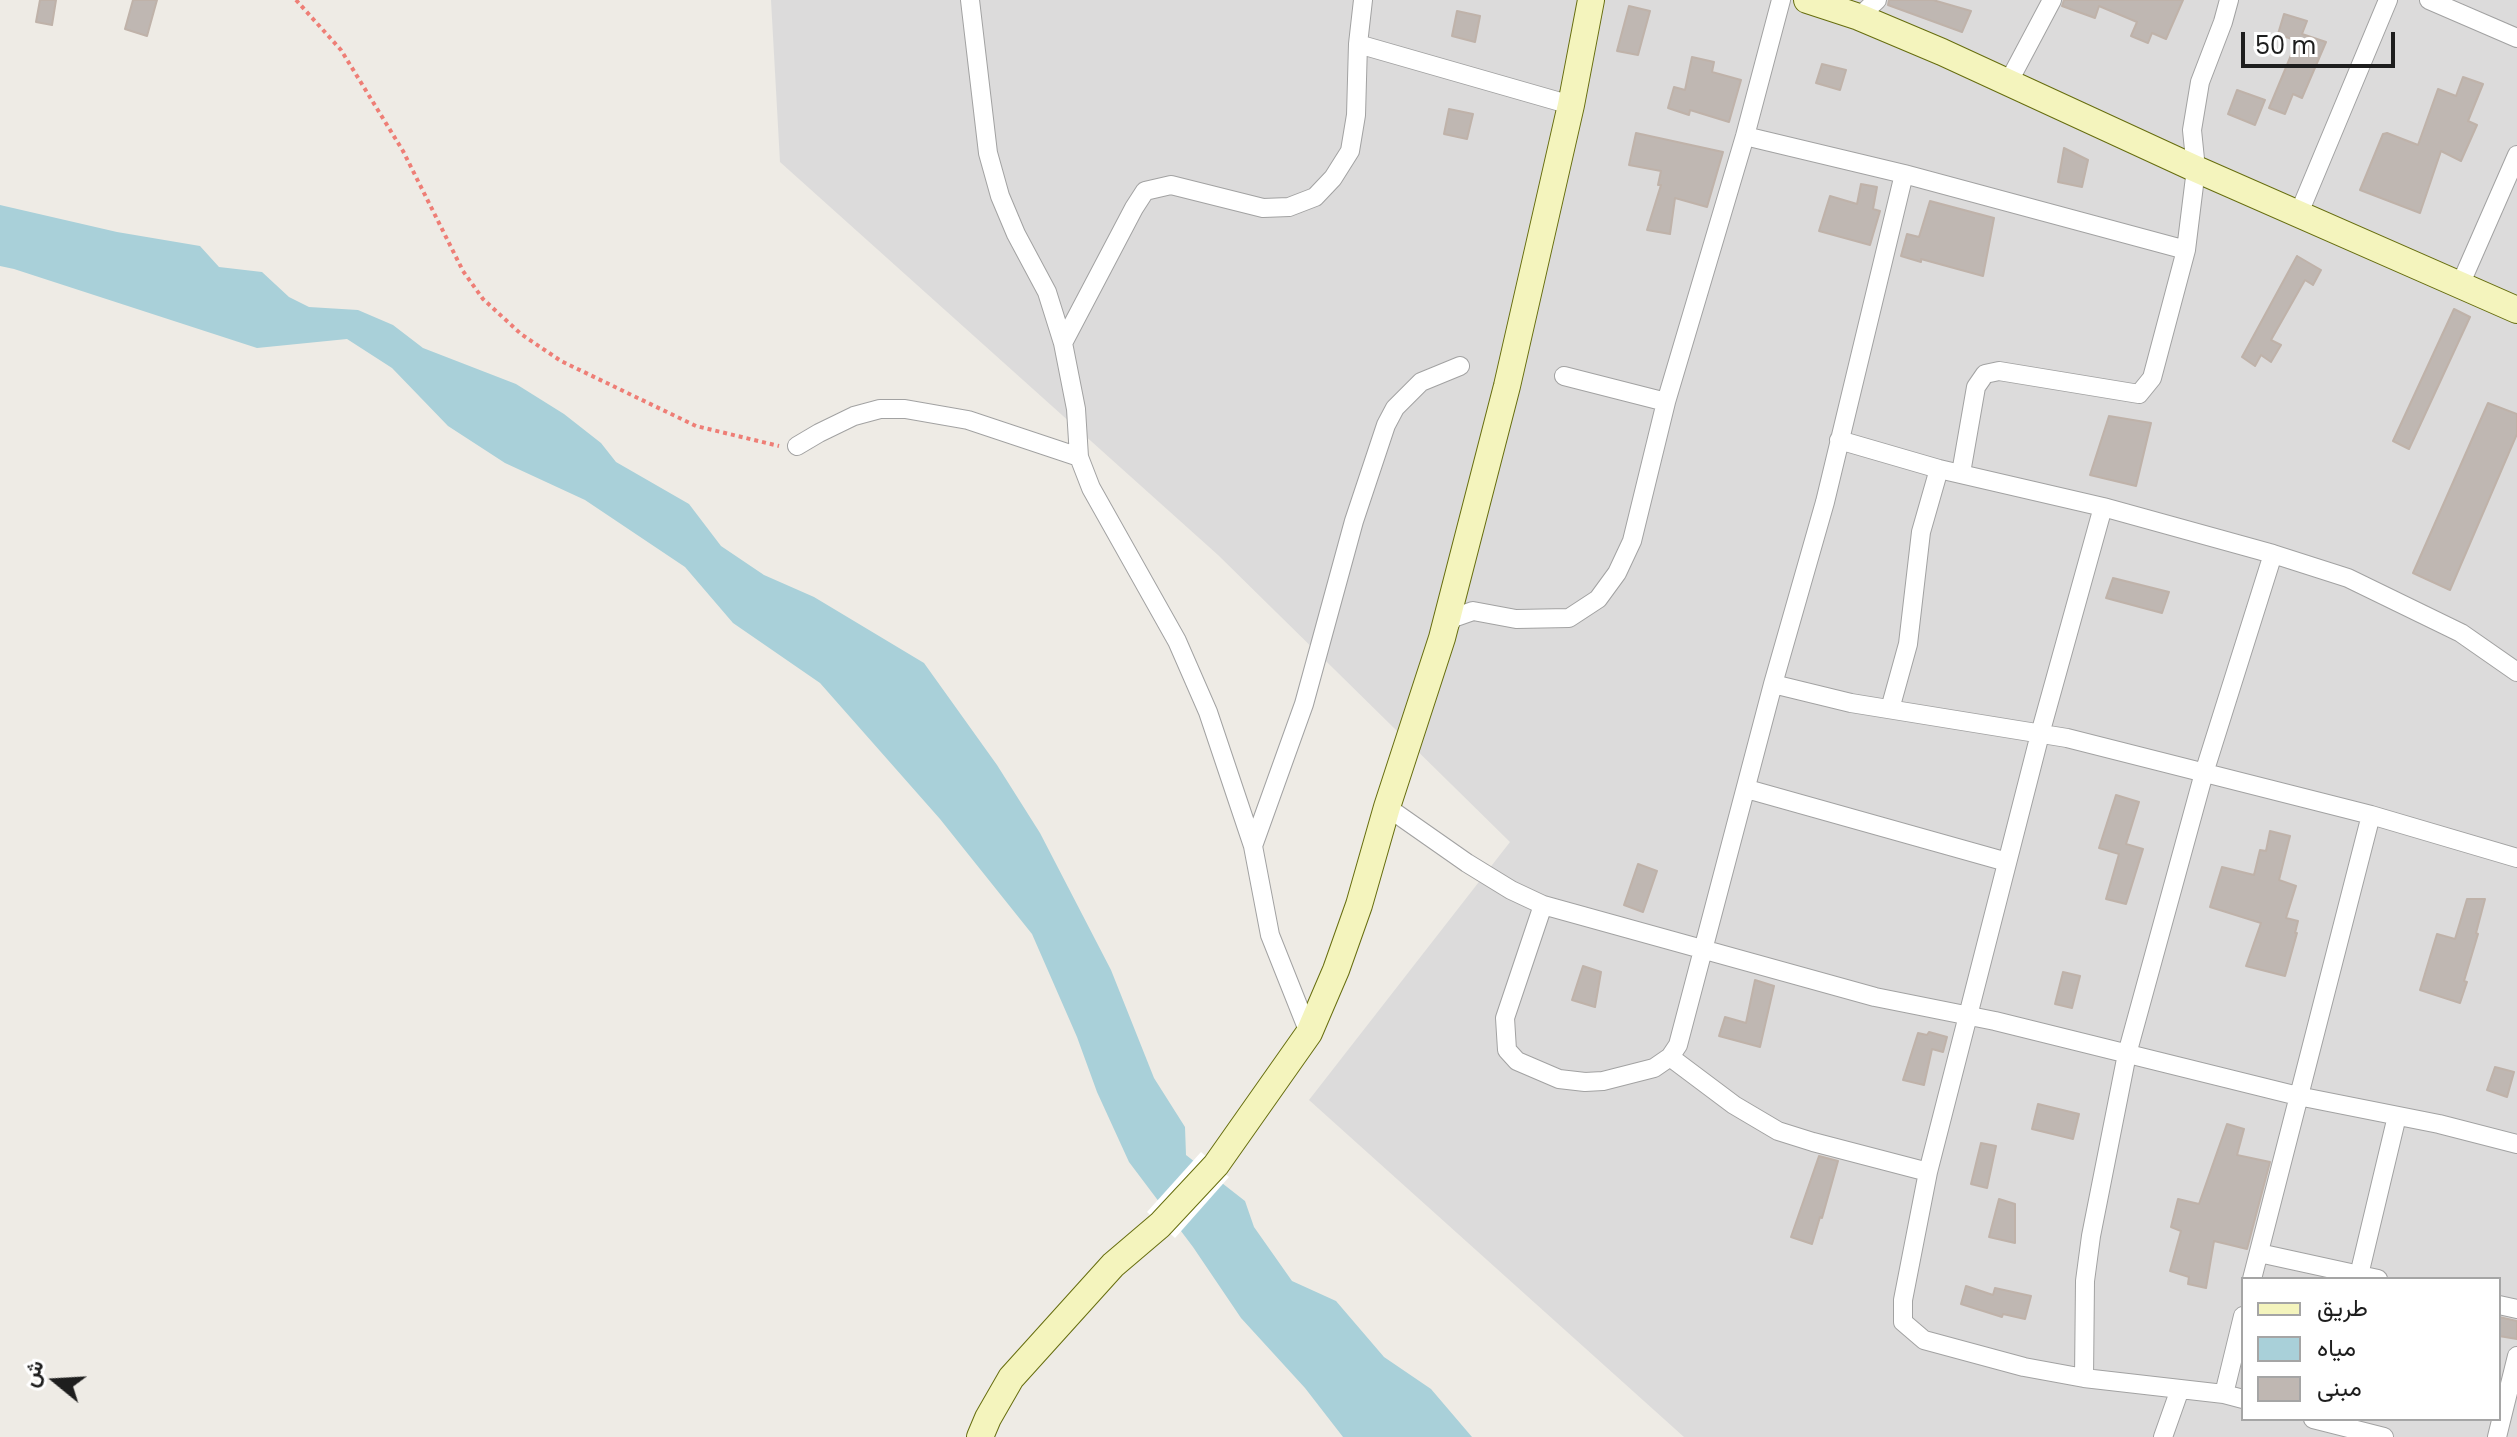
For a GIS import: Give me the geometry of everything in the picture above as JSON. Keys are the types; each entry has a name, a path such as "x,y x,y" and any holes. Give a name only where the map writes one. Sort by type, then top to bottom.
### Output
{"street":[{"path":"970,0 988,153 1000,196 1047,292 1063,343 1076,409 1079,457 1091,488 1177,641 1208,712 1253,846 1270,935 1309,1033"},
{"path":"1063,343 1145,191 1171,185 1263,208 1289,207 1315,197 1333,178 1350,151 1356,115 1363,0"},
{"path":"980,1437 1011,1378 1113,1265 1160,1225 1216,1165 1309,1033 1336,970 1442,638 1507,386 1571,105 1591,0"},
{"path":"1442,638 1453,618 1473,611 1516,619 1569,618 1598,599 1617,573 1632,541 1666,402 1745,136 1781,0"},
{"path":"1807,0 1868,9 2009,81 2196,169 2517,310"},
{"path":"2009,81 2052,0"},
{"path":"1961,473 1976,387 1985,374 1999,371 2139,394 2152,378 2186,250 2196,169 2192,130 2200,82 2229,0"},
{"path":"2299,213 2388,0"},
{"path":"2429,0 2517,38"},
{"path":"1358,44 1571,105"},
{"path":"1745,136 1904,174 2186,250"},
{"path":"2460,285 2517,155"},
{"path":"1543,905 1505,1018 1507,1050 1517,1061 1559,1079 1585,1082 1603,1081 1654,1068 1670,1057 1678,1045 1773,684 1825,502 1904,174"},
{"path":"1253,846 1304,704 1354,521 1386,425 1395,408 1421,382 1460,366"},
{"path":"1564,376 1666,402"},
{"path":"797,446 854,416 880,409 905,409 968,420 1079,457"},
{"path":"1839,440 1939,469 2103,507 2348,578 2461,633 2517,672"},
{"path":"1890,709 1908,644 1921,532 1939,469"},
{"path":"2103,507 2040,734 1928,1172 1903,1300 1903,1322 1924,1340 2024,1367 2241,1398"},
{"path":"2084,1378 2085,1281 2127,1054 2204,773 2273,554"},
{"path":"1773,684 1851,703 2067,738 2371,815 2517,858"},
{"path":"1747,789 2007,862"},
{"path":"1387,807 1467,863 1543,905 1875,997 1968,1015 2298,1096 2517,1144"},
{"path":"2253,1277 2371,815"},
{"path":"1670,1057 1734,1105 1778,1131 1928,1172"},
{"path":"2359,1275 2397,1116"},
{"path":"2259,1253 2368,1277"},
{"path":"2224,1394 2241,1324"},
{"path":"2501,1421 2517,1356"},
{"path":"2163,1437 2180,1389"},
{"path":"2321,1426 2384,1437"}],"path":[{"path":"296,0 341,50 403,151 463,271 483,299 521,334 561,361 696,426 777,446 797,446"}],"shaded area":[{"path":"771,0 2517,0 2517,1437 1684,1437 1309,1100 1510,842 1218,555 780,162"}],"water":[{"path":"0,205 117,232 200,246 219,267 262,272 289,297 309,307 358,310 393,325 423,348 516,384 564,414 601,443 616,462 689,504 721,546 764,575 814,597 924,663 997,765 1040,833 1111,970 1154,1078 1185,1127 1186,1155 1245,1201 1254,1227 1292,1281 1336,1301 1384,1357 1431,1389 1472,1437 1343,1437 1305,1388 1241,1318 1193,1247 1129,1162 1032,934 940,819 820,683 733,623 685,567 585,500 505,463 448,426 392,368 347,339 257,348 0,266"}],"pier":[{"path":"1201,1152 1229,1177 1175,1238 1147,1212"}],"building":[{"path":"40,0 56,0 52,25 36,22"},
{"path":"133,0 157,0 147,36 125,29"},
{"path":"1889,0 1933,0 1971,11 1962,32 1888,5"},
{"path":"2064,0 2183,0 2166,39 2152,33 2148,43 2131,36 2137,22 2099,6 2095,18 2062,6"},
{"path":"1629,6 1650,11 1638,55 1617,51"},
{"path":"1457,11 1480,16 1475,42 1452,36"},
{"path":"2284,14 2307,21 2302,34 2326,42 2302,98 2293,94 2285,114 2269,108 2297,41 2278,34"},
{"path":"1692,57 1714,62 1712,72 1741,80 1729,122 1690,110 1689,115 1668,108 1674,87 1685,90"},
{"path":"1822,64 1846,70 1840,90 1816,83"},
{"path":"2463,77 2483,84 2468,121 2477,125 2461,161 2441,151 2420,213 2360,190 2383,134 2418,145 2438,89 2456,96"},
{"path":"2237,90 2265,100 2255,125 2228,114"},
{"path":"1449,109 1473,114 1467,139 1444,134"},
{"path":"1636,133 1723,152 1707,207 1675,198 1670,234 1647,230 1661,185 1658,185 1661,171 1629,165"},
{"path":"2064,148 2088,160 2082,187 2058,182"},
{"path":"1861,184 1877,187 1873,209 1880,211 1870,245 1819,231 1830,196 1857,204"},
{"path":"1930,201 1994,218 1983,276 1901,256 1907,234 1919,237"},
{"path":"2297,256 2321,270 2313,285 2305,280 2271,340 2281,345 2271,362 2261,355 2255,366 2242,357"},
{"path":"2454,309 2470,317 2409,449 2393,441"},
{"path":"2488,403 2517,414 2517,434 2450,590 2413,573"},
{"path":"2109,416 2151,423 2136,486 2090,475"},
{"path":"2113,578 2169,592 2162,613 2106,598"},
{"path":"2116,795 2139,802 2126,844 2143,849 2126,904 2106,899 2119,854 2099,848"},
{"path":"2270,831 2290,836 2279,880 2296,886 2286,918 2298,921 2297,933 2285,976 2246,966 2261,923 2210,907 2222,867 2254,875 2260,850 2266,851"},
{"path":"1638,864 1657,871 1643,912 1624,905"},
{"path":"2467,899 2485,899 2460,1003 2420,990 2437,934 2455,939"},
{"path":"1583,966 1601,972 1595,1007 1572,1000"},
{"path":"2063,972 2080,976 2072,1008 2055,1004"},
{"path":"1755,980 1774,986 1760,1047 1719,1036 1725,1017 1746,1023"},
{"path":"1929,1032 1947,1037 1943,1052 1932,1049 1924,1085 1903,1080 1918,1033 1927,1035"},
{"path":"2495,1067 2514,1072 2507,1097 2487,1090"},
{"path":"2038,1104 2079,1114 2073,1139 2032,1129"},
{"path":"2227,1124 2244,1129 2237,1155 2270,1162 2247,1249 2214,1241 2206,1288 2188,1284 2189,1277 2170,1271 2181,1231 2171,1227 2178,1199 2199,1204"},
{"path":"1981,1143 1996,1146 1987,1188 1971,1184"},
{"path":"1819,1156 1838,1161 1812,1244 1791,1237"},
{"path":"1999,1199 2015,1204 2015,1243 1989,1237"},
{"path":"1966,1286 1993,1295 1995,1288 2031,1296 2025,1319 2003,1314 2002,1317 1961,1304"},
{"path":"2501,1317 2517,1321 2517,1339 2501,1336"}]}
